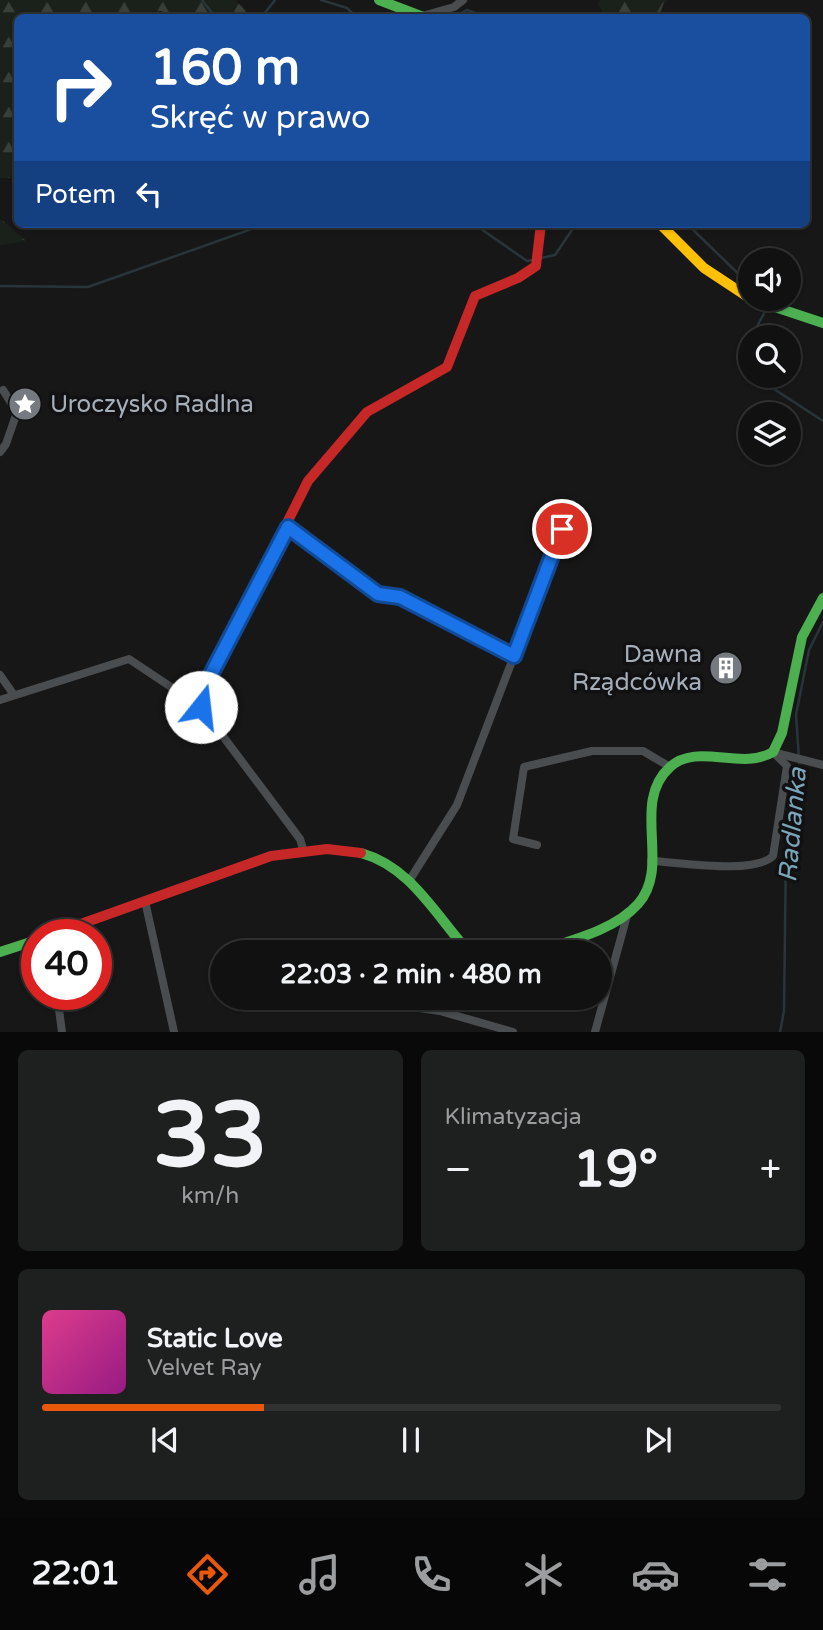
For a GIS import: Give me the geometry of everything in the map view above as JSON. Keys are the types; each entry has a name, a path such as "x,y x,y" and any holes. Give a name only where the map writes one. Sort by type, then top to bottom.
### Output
{"street":[{"path":"379,0 416,14"},
{"path":"433,14 454,7 463,0"},
{"path":"201,707 207,682 288,527 307,481 338,441 367,412 447,367 475,296 518,278 536,266 541,228"},
{"path":"664,228 704,268 738,290"},
{"path":"782,311 823,323"},
{"path":"0,452 6,444 17,412 4,390"},
{"path":"409,881 457,805 572,504"},
{"path":"288,527 378,594 400,597 514,656"},
{"path":"773,752 783,729 806,624 823,598"},
{"path":"1,700 129,659 201,707 300,839 303,849"},
{"path":"0,675 14,695"},
{"path":"537,845 513,839 524,766 605,751 643,751 670,767"},
{"path":"651,861 744,866 765,864 773,856 787,766 773,752"},
{"path":"567,940 606,925 628,912 646,890 651,861 651,801 660,778 670,767 688,758 755,760 773,752 823,765"},
{"path":"95,919 254,861 303,849 344,851 363,855 395,868 459,940"},
{"path":"145,901 174,1031"},
{"path":"595,1031 628,912"},
{"path":"0,952 21,945"},
{"path":"59,1010 62,1031"},
{"path":"433,1010 513,1031"}],"green space":[{"path":"0,0 235,0 249,14 168,14 161,11 121,14 14,14 14,178 0,178"},
{"path":"600,0 668,0 660,14 604,14 598,4"},
{"path":"2,220 26,241 0,245"}],"waterway":[{"name":"Radlanka","path":"202,0 213,14"},
{"name":"Radlanka","path":"264,14 275,0"},
{"name":"Radlanka","path":"321,0 347,8 353,14"},
{"path":"459,14 467,10 478,14"},
{"path":"0,286 88,287 255,228"},
{"path":"480,228 527,261 533,260"},
{"path":"541,258 555,255 573,228"},
{"name":"Radlanka","path":"691,228 738,273"},
{"name":"Radlanka","path":"758,325 765,311"},
{"name":"Radlanka","path":"773,388 823,421"},
{"name":"Radlanka","path":"780,1032 784,1011 786,850 800,773 796,715 809,650 823,622"}],"traffic: fast":[{"path":"379,0 416,14"},
{"path":"787,311 823,323"},
{"path":"573,940 604,928 628,913 638,904 647,889 652,872 653,798 659,782 670,767 693,757 747,759 773,752 782,733 802,637 823,598"},
{"path":"361,853 378,859 406,878 459,940"},
{"path":"0,952 21,945"}],"traffic: slow":[{"path":"664,228 704,268 738,290"}],"traffic: jam":[{"path":"201,707 207,682 308,481 367,412 447,367 475,296 518,278 536,266 541,228"},
{"path":"95,919 271,856 327,849 361,853"}],"place":[{"name":"Uroczysko Radlna","path":"25,404"},
{"name":"Dawna Rządcówka","path":"726,668"}],"route":[{"path":"201,707 207,682 288,527 378,594 400,597 514,656 562,529"}]}
